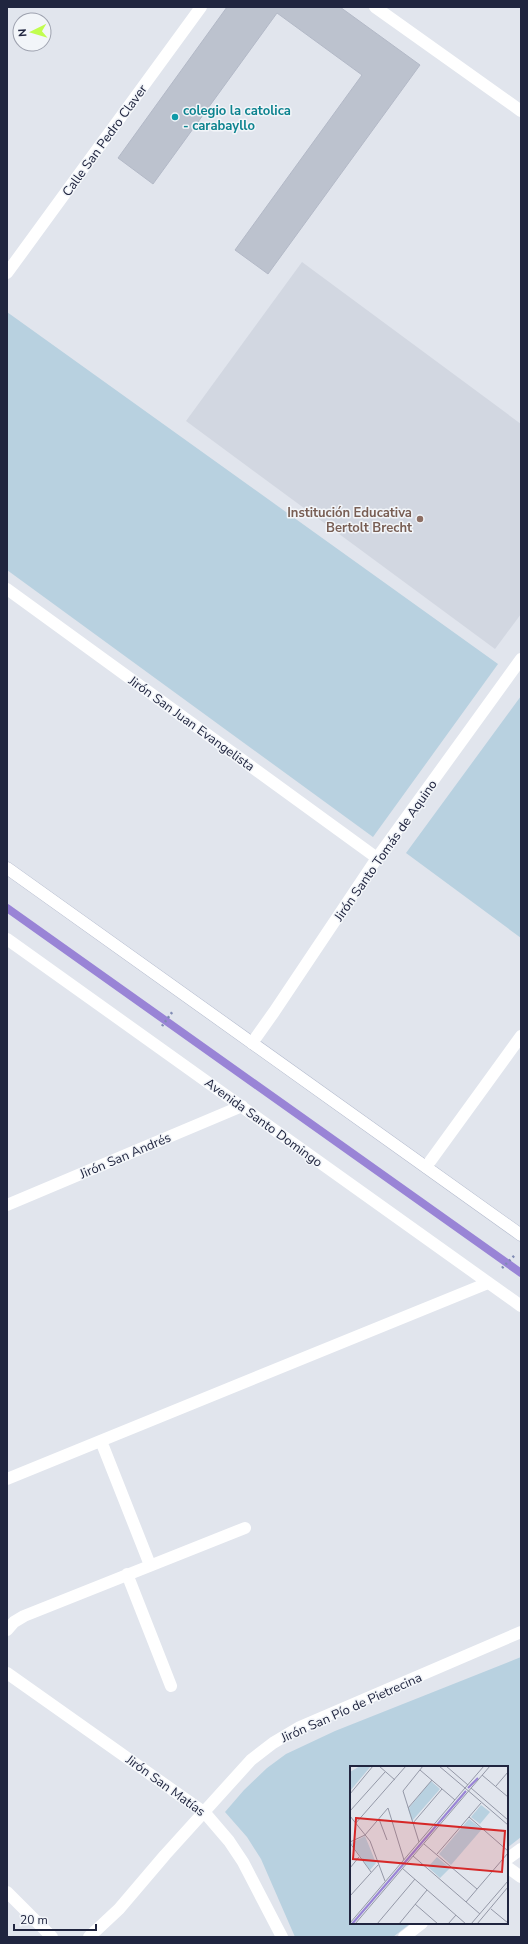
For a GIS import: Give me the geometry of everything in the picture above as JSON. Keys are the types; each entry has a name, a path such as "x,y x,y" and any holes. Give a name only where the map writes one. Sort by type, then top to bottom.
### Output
{"street":[{"name":"Calle San Pedro Claver","path":"7,274 201,7"},
{"path":"375,7 521,111"},
{"name":"Jirón San Juan Evangelista","path":"7,589 378,858"},
{"name":"Jirón Santo Tomás de Aquino","path":"252,1043 378,858 521,659"},
{"path":"7,868 521,1235"},
{"name":"Avenida Santo Domingo","path":"7,939 521,1306"},
{"path":"426,1167 521,1036"},
{"name":"Jirón San Andrés","path":"7,1205 242,1106"},
{"path":"7,1479 488,1283"},
{"path":"101,1441 150,1565"},
{"path":"7,1630 14,1622 24,1616 126,1574 245,1528"},
{"path":"126,1574 171,1686"},
{"name":"Jirón San Pío de Pietrecina","path":"89,1937 119,1909 165,1854 205,1813 252,1760 273,1743 300,1727 521,1632"},
{"name":"Jirón San Matías","path":"7,1673 205,1813 229,1841 243,1862 282,1937"},
{"path":"508,1858 521,1849"},
{"path":"508,1868 521,1877"},
{"path":"7,1892 52,1937"},
{"path":"404,1937 421,1924"}],"path":[{"path":"151,1041 185,995"},
{"path":"488,1283 516,1254"}],"shaded area":[{"name":"Institución Educativa Bertolt Brecht","path":"302,262 521,424 521,614 495,649 186,421"},
{"path":"7,312 498,664 373,837 7,570"},
{"path":"521,696 521,938 406,853"},
{"path":"521,1657 521,1837 508,1847 508,1766 350,1766 350,1924 410,1924 393,1937 295,1937 261,1859 247,1837 225,1812 244,1790 267,1768 286,1754 335,1731"}],"building":[{"name":"colegio la catolica - carabayllo","path":"227,7 340,7 420,65 268,274 235,250 362,75 277,13 153,184 118,158"}],"waterway":[{"path":"7,908 521,1273"}],"place":[{"name":"colegio la catolica - carabayllo","path":"175,117"},
{"name":"Institución Educativa Bertolt Brecht","path":"420,519"}]}
